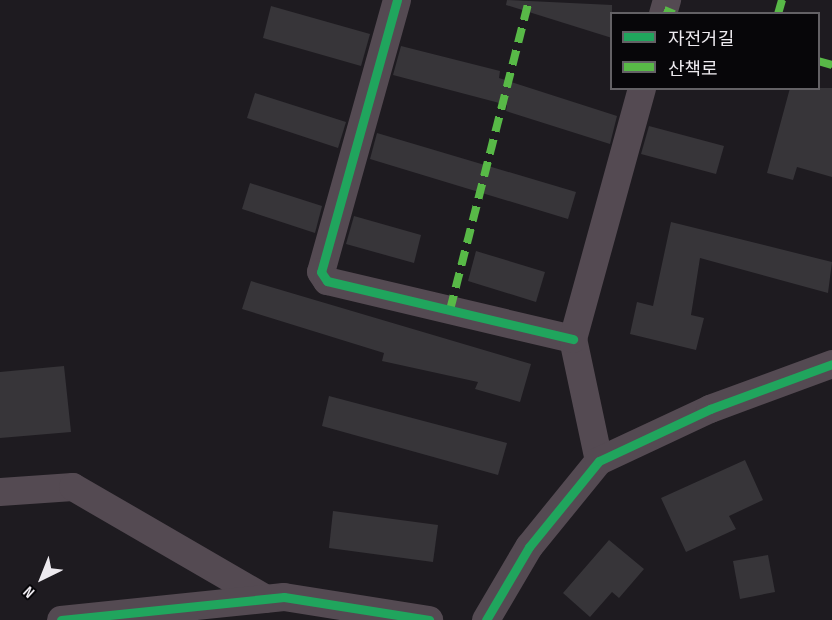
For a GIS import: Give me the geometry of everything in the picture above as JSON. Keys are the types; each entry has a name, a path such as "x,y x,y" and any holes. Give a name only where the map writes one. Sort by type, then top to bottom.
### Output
{"street":[{"path":"396,0 321,272 327,281 573,339"},
{"path":"599,461 573,339 641,90"},
{"path":"486,620 529,548 599,461 710,409 832,364"},
{"path":"0,492 73,487 266,599"},
{"path":"61,620 266,599 364,606 429,620"}],"building":[{"path":"507,0 612,5 610,37 506,5"},
{"path":"271,6 370,34 361,66 263,38"},
{"path":"401,46 500,71 499,78 617,116 610,144 506,111 507,105 393,75"},
{"path":"832,88 832,177 797,167 793,180 767,173 789,90"},
{"path":"255,93 346,122 338,148 247,118"},
{"path":"649,126 724,146 716,174 641,154"},
{"path":"377,133 576,192 568,219 370,159"},
{"path":"250,183 322,206 315,233 242,209"},
{"path":"354,216 421,235 414,263 346,244"},
{"path":"671,222 832,262 828,293 700,258 691,315 704,318 696,350 630,334 637,302 653,306"},
{"path":"476,251 545,272 536,302 468,281"},
{"path":"251,281 531,364 520,402 475,389 478,382 382,361 384,353 242,309"},
{"path":"64,366 71,432 0,438 0,372"},
{"path":"329,396 507,443 498,475 322,426"},
{"path":"745,460 763,500 729,516 736,529 686,552 661,498"},
{"path":"333,511 438,525 433,562 329,548"},
{"path":"609,540 644,569 619,598 612,592 590,617 563,593"},
{"path":"768,555 775,592 740,599 733,561"}],"marked path":[{"path":"450,310 529,0"},
{"path":"779,12 782,0"},
{"path":"664,10 669,12"},
{"path":"820,62 832,65"}],"cycle path":[{"path":"397,0 321,272 327,281 573,339"},
{"path":"486,620 529,547 599,461 710,409 832,364"},
{"path":"61,620 284,597 429,620"}]}
